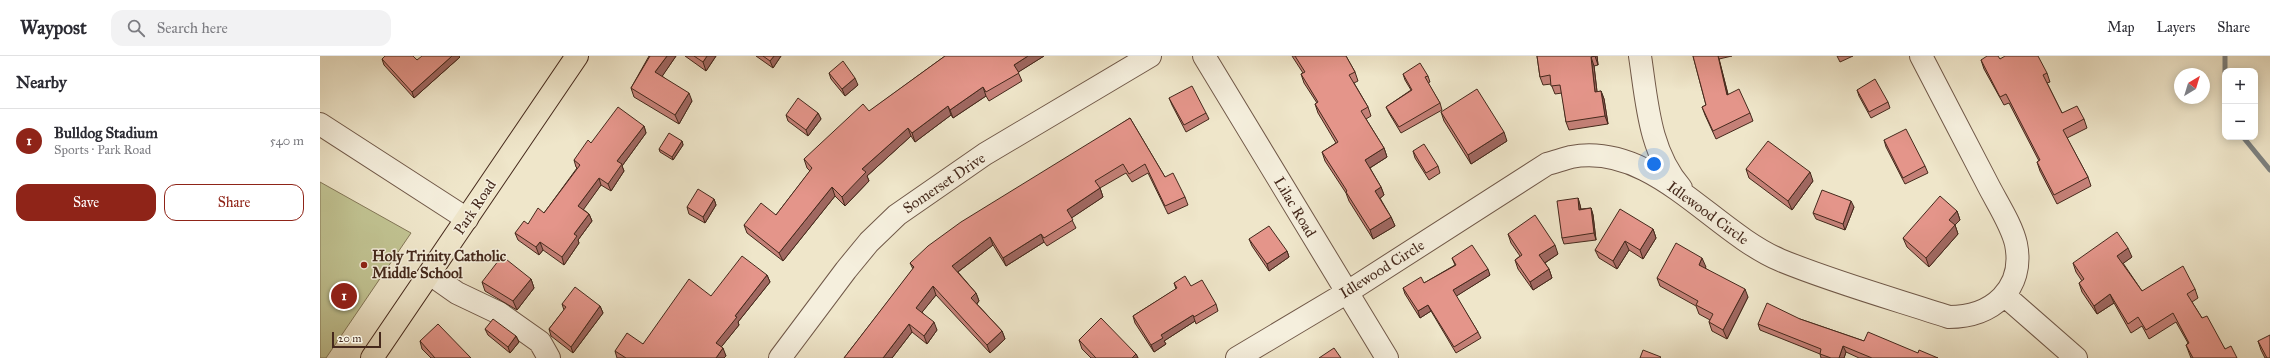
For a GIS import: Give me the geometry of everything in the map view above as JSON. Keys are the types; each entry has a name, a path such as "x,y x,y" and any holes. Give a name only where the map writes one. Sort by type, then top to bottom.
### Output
{"main road":[{"name":"Park Road","path":"375,357 577,56"}],"street":[{"name":"Somerset Drive","path":"780,358 846,270 869,242 897,215 985,154 1150,56"},
{"name":"Lilac Road","path":"1204,56 1346,293 1387,358"},
{"path":"1640,56 1652,132 1666,168 1690,199"},
{"name":"Idlewood Circle","path":"1237,358 1346,293 1548,164 1571,157 1616,160 1645,170 1672,185 1743,239 1781,260 1949,316 1966,317 1982,312 1996,304 2011,284 2017,268 2017,249 2014,236 1921,56"},
{"path":"320,124 467,219"},
{"path":"430,274 457,293 499,313 540,342 549,358"},
{"path":"2004,295 2076,358"}],"green space":[{"path":"320,182 411,233 326,358 320,358"}],"building":[{"path":"385,56 413,56 417,60 422,56 452,56 412,92 382,59"},
{"path":"650,56 667,56 655,72 689,93 675,115 631,88"},
{"path":"694,56 707,56 703,62"},
{"path":"763,56 774,56 770,61"},
{"path":"945,56 1028,56 1014,65 1019,73 986,92 983,87 950,110 948,106 912,133 908,128 862,169 866,172 842,197 832,187 779,253 744,225 761,203 776,215 812,168 804,159 863,104 869,111"},
{"path":"1295,56 1346,56 1355,72 1349,75 1368,107 1361,111 1384,148 1365,160 1381,187 1375,191 1391,217 1370,230 1322,152 1338,142 1315,104 1318,102 1301,74 1305,72"},
{"path":"1537,56 1595,56 1591,57 1595,92 1601,91 1605,116 1566,122 1560,85 1551,86 1550,75 1540,77"},
{"path":"1693,56 1718,56 1727,95 1739,89 1750,113 1713,131 1702,107 1706,105"},
{"path":"1987,56 1998,56 2000,59 2005,56 2038,56 2047,73 2043,75 2062,113 2077,106 2084,119 2063,130 2088,177 2054,195 2037,162 2040,160 2006,94 2000,97 1981,60"},
{"path":"843,61 855,78 842,89 829,73"},
{"path":"1420,63 1428,76 1425,77 1440,103 1399,127 1386,107 1412,90 1403,74"},
{"path":"1875,79 1888,102 1869,112 1857,90"},
{"path":"1192,86 1206,113 1184,125 1169,98"},
{"path":"1477,89 1504,132 1468,155 1441,112"},
{"path":"798,98 818,113 806,130 786,115"},
{"path":"618,107 644,126 617,161 622,164 608,184 599,178 578,206 589,214 574,234 577,236 562,257 540,242 536,247 515,233 524,221 528,224 538,208 544,213 580,165 574,160 588,140 591,143"},
{"path":"1130,118 1165,177 1173,173 1185,197 1165,206 1145,164 1129,174 1123,164 1095,181 1100,188 1067,210 1073,220 1044,238 1041,234 1003,258 990,237 952,266 976,293 971,298 1002,331 987,345 933,286 916,308 934,322 924,336 909,324 883,358 844,358 914,267 910,263 928,246 961,222"},
{"path":"1906,129 1925,166 1903,178 1884,140"},
{"path":"669,133 682,141 672,157 659,149"},
{"path":"1768,141 1810,172 1788,201 1746,169"},
{"path":"1424,144 1438,166 1426,173 1413,151"},
{"path":"698,189 714,199 703,217 687,207"},
{"path":"1822,190 1851,201 1843,224 1813,213"},
{"path":"1940,196 1957,211 1949,220 1955,225 1926,258 1903,238"},
{"path":"1578,198 1579,210 1591,208 1594,233 1562,238 1557,201"},
{"path":"1620,209 1653,229 1640,250 1625,241 1613,261 1595,250"},
{"path":"1535,215 1555,245 1539,255 1549,269 1530,282 1515,260 1522,255 1508,234"},
{"path":"1269,226 1287,251 1267,264 1249,239"},
{"path":"2117,232 2128,248 2117,256 2142,291 2183,266 2195,289 2187,294 2202,318 2207,316 2225,349 2231,346 2237,358 2193,358 2186,345 2189,343 2173,313 2146,330 2138,317 2128,324 2110,294 2094,306 2079,283 2084,279 2073,263"},
{"path":"1676,243 1702,258 1699,265 1745,289 1723,330 1709,322 1713,314 1696,305 1698,301 1657,278"},
{"path":"1472,245 1488,269 1453,290 1478,332 1454,347 1428,305 1418,311 1403,288 1421,277 1424,283 1456,265 1452,258"},
{"path":"502,256 531,279 513,301 482,282"},
{"path":"742,256 767,275 716,343 723,348 716,358 626,358 615,351 627,333 643,344 689,279 711,296"},
{"path":"1185,276 1191,286 1202,280 1216,304 1194,317 1193,315 1161,335 1163,338 1151,345 1133,316 1177,288 1174,283"},
{"path":"575,287 600,306 571,347 549,329 566,307 562,304"},
{"path":"1767,303 1800,319 1864,341 1868,332 1918,353 1919,350 1938,358 1872,358 1843,346 1839,358 1831,358 1820,354 1821,349 1758,324"},
{"path":"1101,318 1136,354 1132,358 1096,358 1079,340"},
{"path":"493,319 516,336 508,347 485,329"},
{"path":"438,324 471,358 435,358 420,341"},
{"path":"2270,335 2270,358 2267,358 2258,341"},
{"path":"1334,348 1341,358 1319,358"},
{"path":"1643,350 1661,357 1640,358"}],"waterway":[{"path":"2225,56 2225,68"},
{"path":"2245,140 2270,170"}],"place":[{"name":"Holy Trinity Catholic Middle School","path":"364,265"},
{"name":"Bulldog Stadium","path":"344,296"}]}
